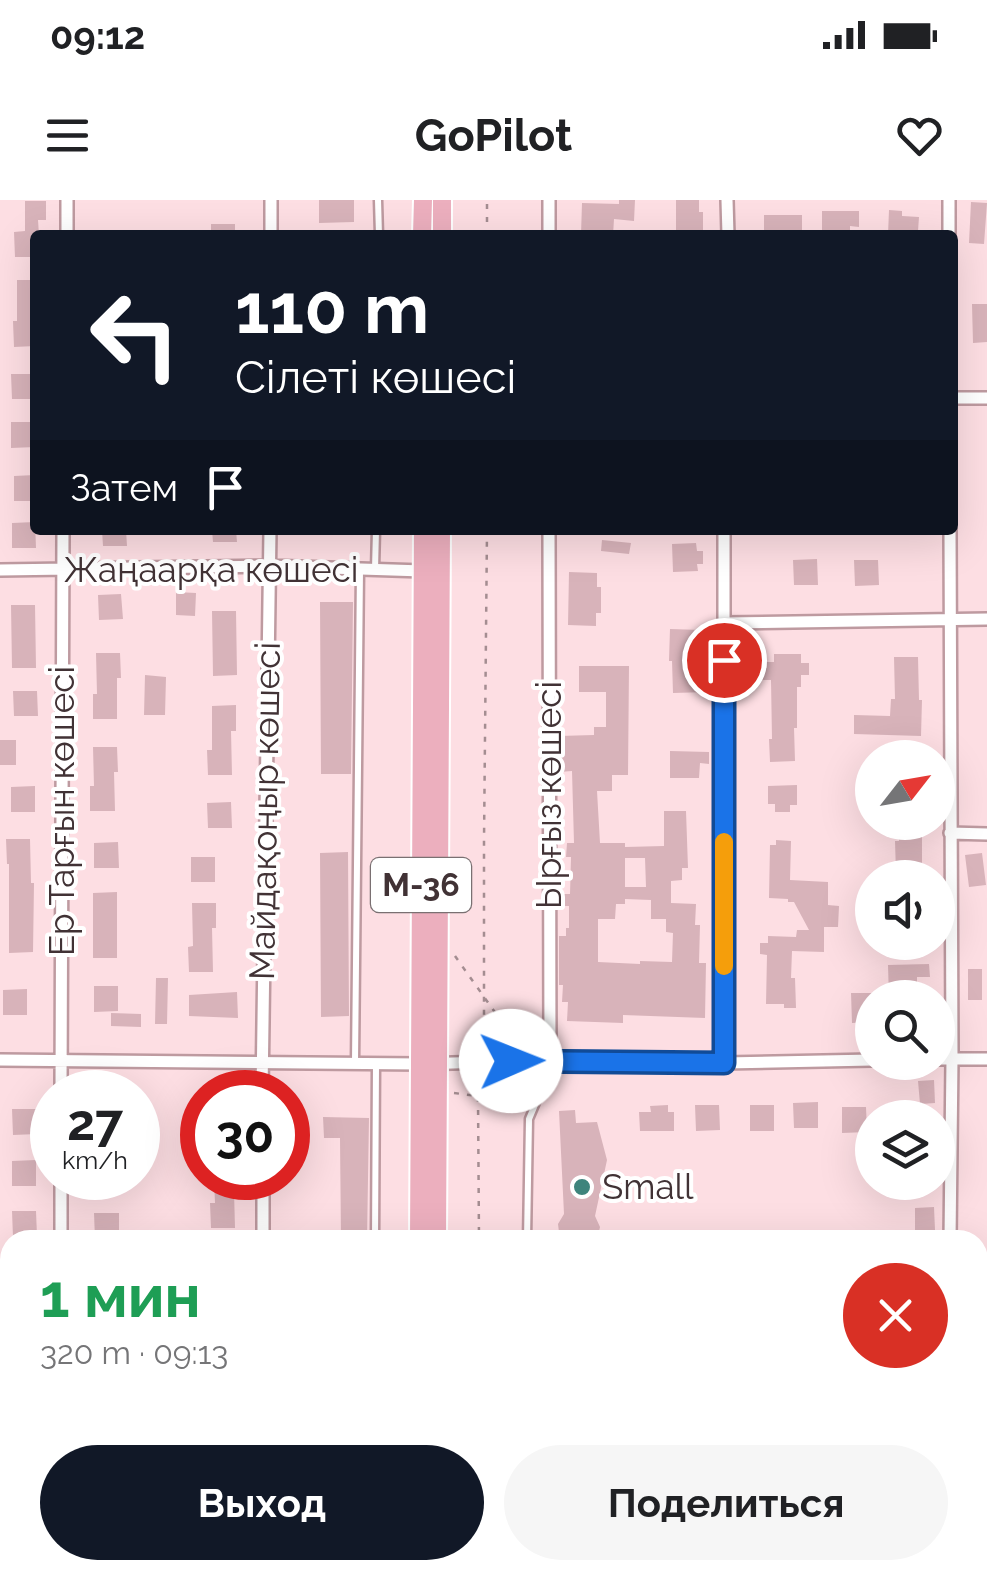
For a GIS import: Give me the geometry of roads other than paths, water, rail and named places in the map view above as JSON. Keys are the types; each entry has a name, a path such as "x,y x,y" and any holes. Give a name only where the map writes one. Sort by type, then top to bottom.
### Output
{"main road":[{"path":"422,230 423,200"},
{"path":"442,200 442,230"},
{"name":"M-36","path":"423,535 429,1064 437,1230"},
{"name":"M-36","path":"420,1230 429,1064 442,535"}],"street":[{"path":"66,230 67,200"},
{"path":"271,200 271,230"},
{"path":"548,200 548,230"},
{"path":"727,200 728,230"},
{"path":"949,200 949,230"},
{"path":"958,398 987,398"},
{"name":"Ер Тарғын көшесі","path":"60,1070 63,535"},
{"name":"Майдақоңыр көшесі","path":"262,1070 270,535"},
{"name":"Ырғыз көшесі","path":"549,535 550,1060"},
{"path":"724,535 724,1063"},
{"path":"950,535 950,740"},
{"name":"Жаңаарқа көшесі","path":"0,570 268,566 423,571"},
{"path":"724,623 987,620"},
{"path":"955,833 987,834"},
{"path":"950,840 951,980"},
{"path":"955,1058 987,1058"},
{"path":"0,1060 376,1064 855,1060"},
{"path":"950,1230 952,1080"},
{"path":"61,1200 61,1230"},
{"path":"263,1200 264,1230"}],"lane":[{"path":"378,200 379,230"},
{"path":"375,570 376,535"},
{"path":"354,1063 360,569"},
{"path":"528,1230 529,1119 550,1060"},
{"path":"375,1230 376,1064"}],"place":[{"name":"Small","path":"582,1187"}]}
